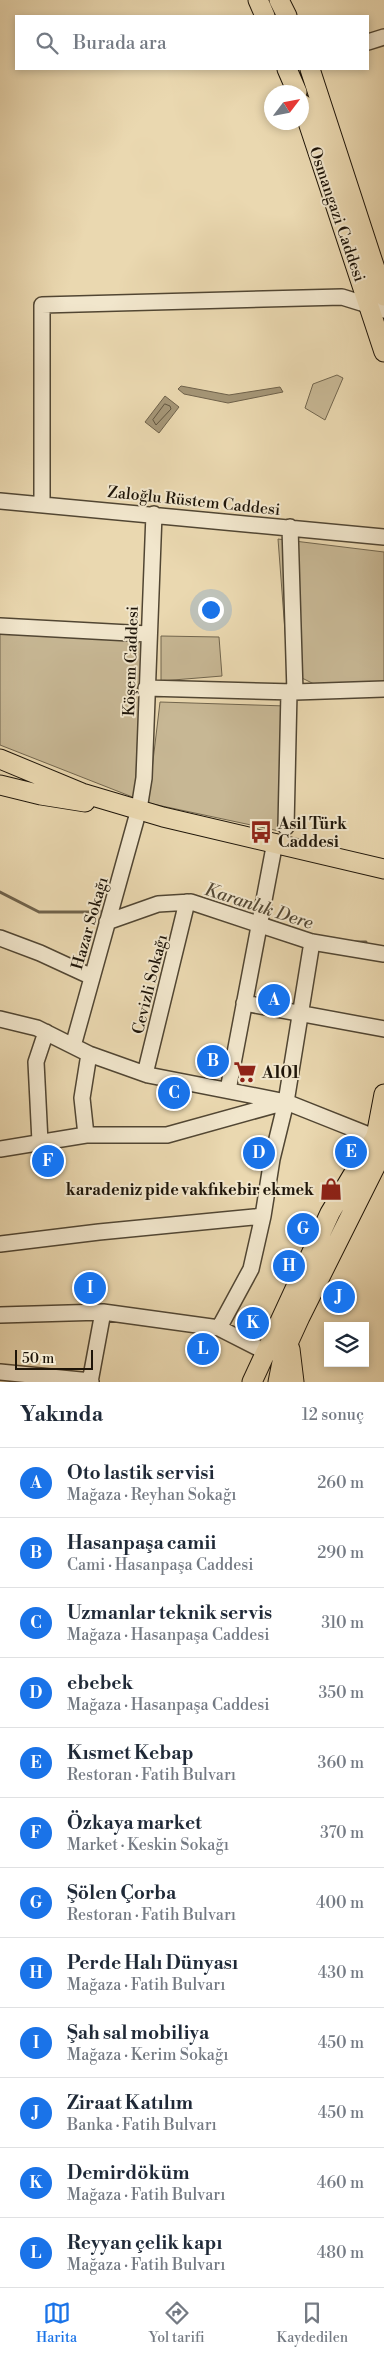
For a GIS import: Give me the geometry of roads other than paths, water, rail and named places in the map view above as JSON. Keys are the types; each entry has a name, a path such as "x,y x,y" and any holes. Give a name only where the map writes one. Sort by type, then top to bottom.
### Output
{"main road":[{"path":"258,0 265,15"},
{"path":"279,0 286,15"},
{"path":"287,70 294,85"},
{"name":"Osmangazi Caddesi","path":"310,70 379,304 384,352"},
{"name":"Osmangazi Caddesi","path":"309,125 334,202 379,304"},
{"path":"0,759 82,793 139,809"},
{"path":"0,785 41,795 139,809 280,834 384,869"},
{"path":"278,1382 284,1352 381,1142 384,1094"},
{"path":"252,1382 330,1213 381,1142"},
{"path":"290,1339 291,1369 294,1382"}],"street":[{"path":"369,42 384,36"},
{"path":"42,503 42,305 342,297 379,304"},
{"name":"Zaloğlu Rüstem Caddesi","path":"0,501 42,503 384,536"},
{"name":"Köşem Caddesi","path":"139,809 144,778 154,514"},
{"path":"228,1090 260,919 280,834 292,692 290,527"},
{"path":"0,626 148,634"},
{"path":"146,688 292,692 384,690"},
{"name":"Hazar Sokağı","path":"73,1046 139,809"},
{"path":"109,915 158,904 187,902 260,919 312,942 384,954"},
{"name":"Cevizli Sokağı","path":"145,1074 187,902"},
{"path":"0,938 92,977"},
{"path":"219,1328 250,1269 272,1159 286,1102 312,942"},
{"path":"244,1003 384,1029"},
{"path":"0,1019 37,1028 89,1054 145,1074 286,1102 381,1142"},
{"path":"40,1142 36,1062 46,1032"},
{"path":"86,1135 82,1098 89,1054"},
{"path":"0,1149 86,1135 167,1136 286,1102"},
{"path":"0,1244 262,1216"},
{"path":"0,1315 103,1312 219,1328 266,1352"},
{"path":"0,1372 90,1381 103,1312"}],"water":[{"path":"181,386 229,395 280,387 283,392 228,403 184,394 178,389"},
{"path":"165,396 179,407 159,433 145,422"}],"waterway":[{"name":"Karanlık Dere","path":"0,892 39,912 104,912"},
{"name":"Karanlık Dere","path":"355,942 366,942"}],"place":[{"name":"Asil Türk Caddesi","path":"261,832"},
{"name":"Oto lastik servisi","path":"274,1000"},
{"name":"Hasanpaşa camii","path":"213,1061"},
{"name":"A101","path":"245,1072"},
{"name":"Uzmanlar teknik servis","path":"174,1093"},
{"name":"Kısmet Kebap","path":"351,1152"},
{"name":"ebebek","path":"259,1153"},
{"name":"Özkaya market","path":"48,1161"},
{"name":"karadeniz pide vakfıkebir ekmek","path":"331,1189"},
{"name":"Şölen Çorba","path":"303,1229"},
{"name":"Perde Halı Dünyası","path":"289,1266"},
{"name":"Şah sal mobiliya","path":"90,1288"},
{"name":"Ziraat Katılım","path":"339,1297"},
{"name":"Demirdöküm","path":"253,1323"},
{"name":"Reyyan çelik kapı","path":"203,1349"}]}
